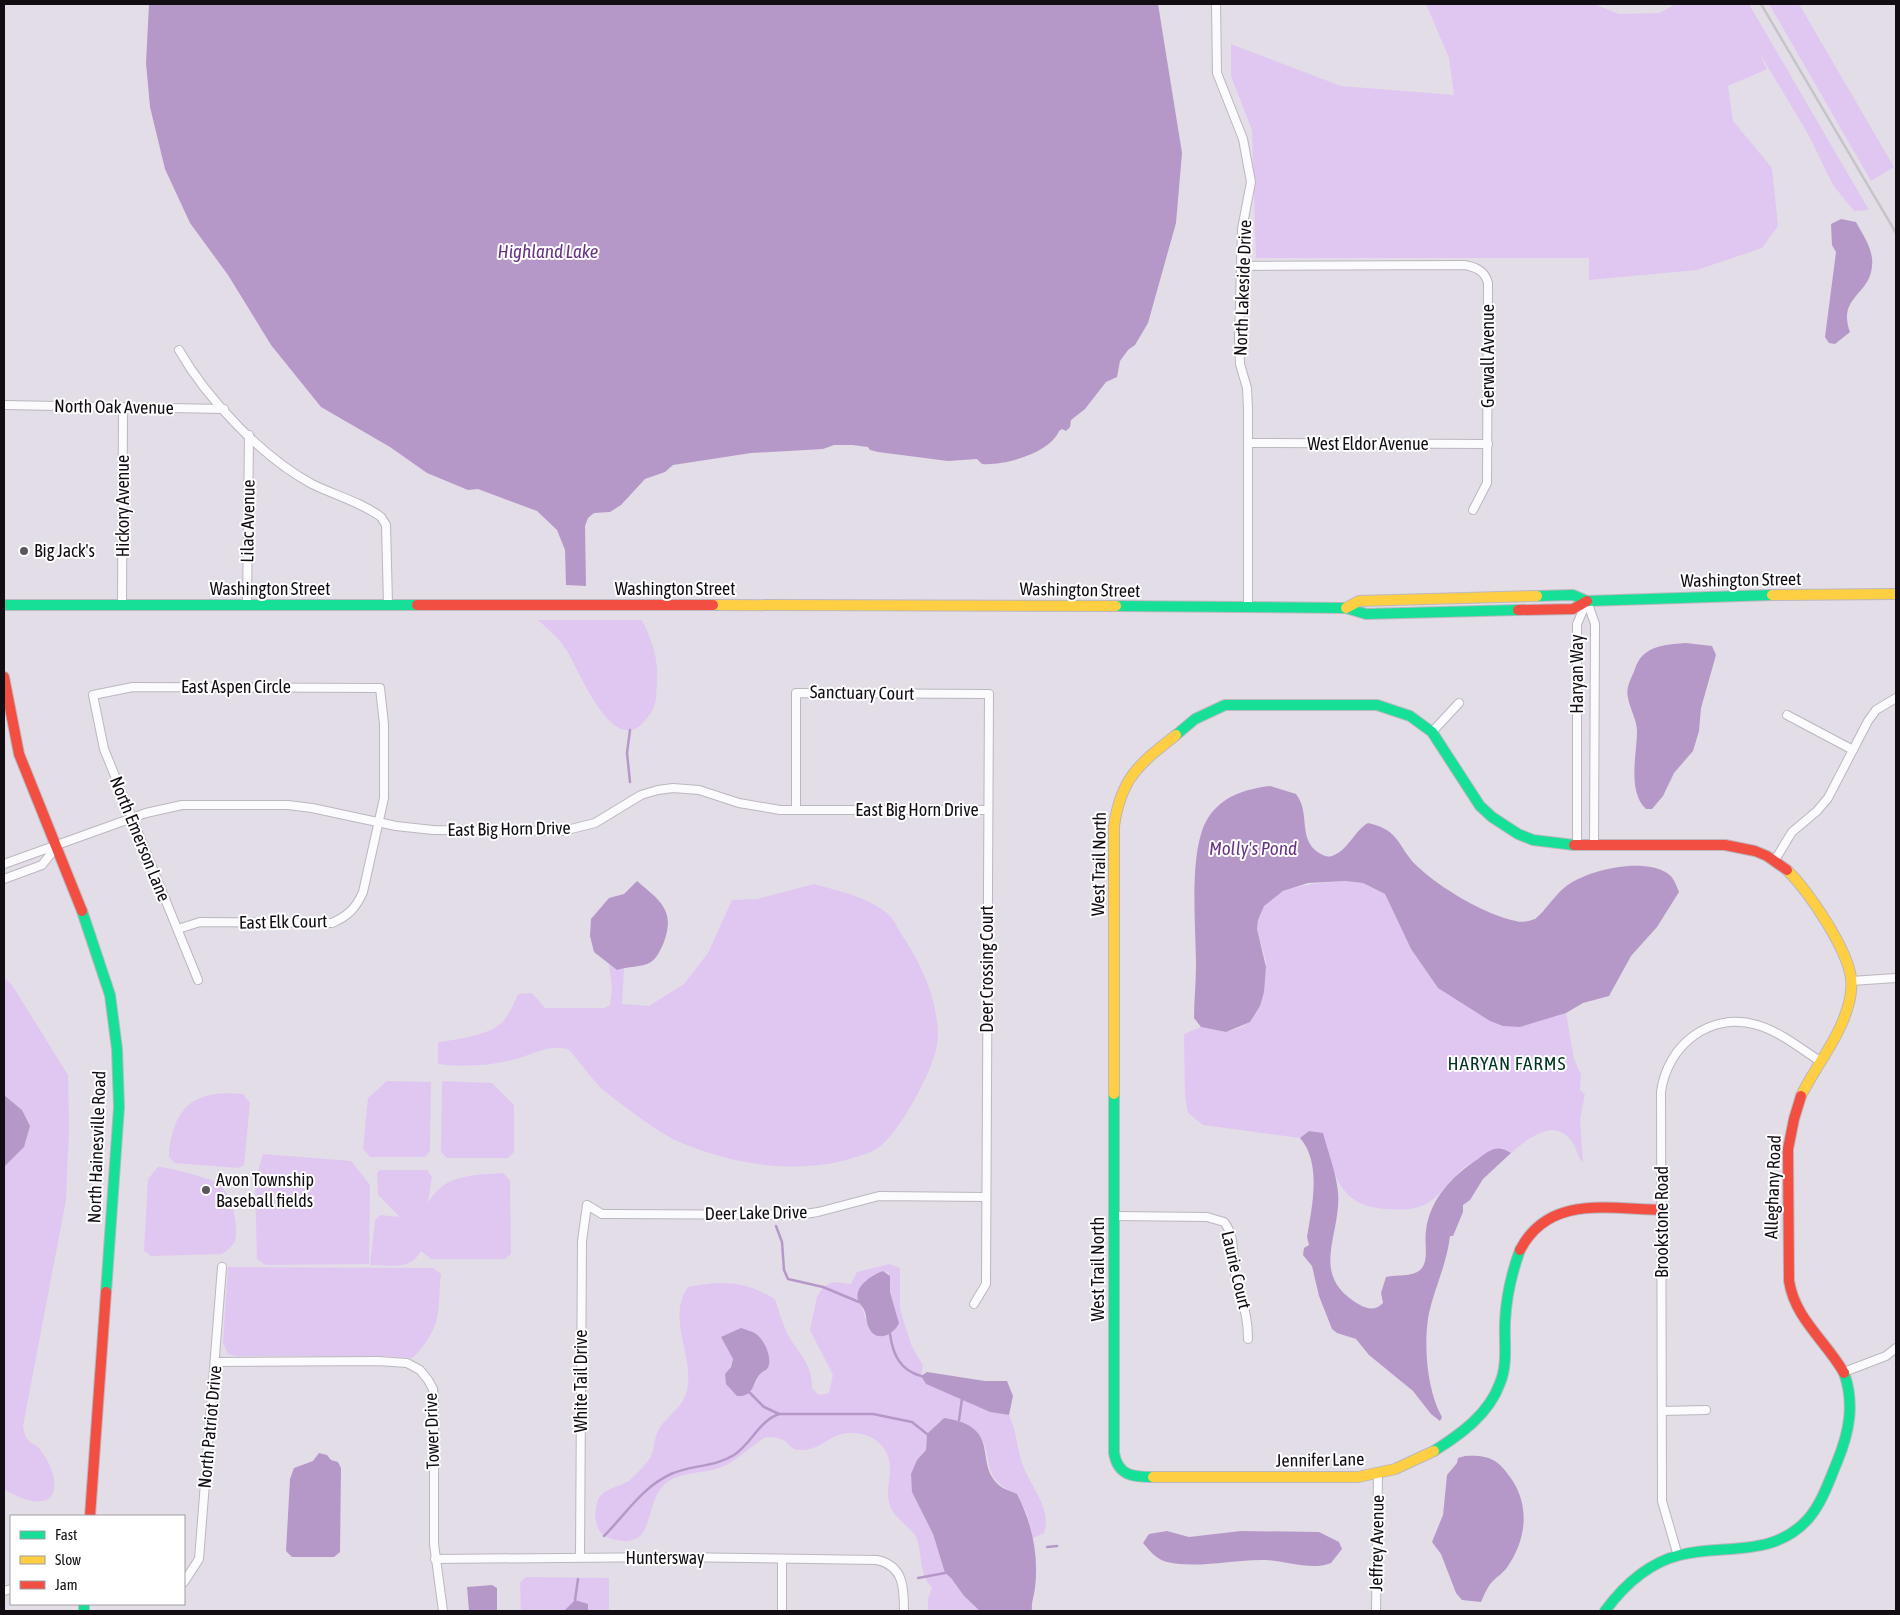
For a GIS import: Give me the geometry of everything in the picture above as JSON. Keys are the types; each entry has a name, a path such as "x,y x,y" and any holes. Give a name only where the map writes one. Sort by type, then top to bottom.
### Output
{"street":[{"name":"North Lakeside Drive","path":"1216,4 1217,73 1243,139 1251,182 1242,229 1239,338 1240,364 1247,388 1248,608"},
{"name":"Gerwall Avenue","path":"1241,266 1473,266 1484,273 1486,278 1487,483 1473,510"},
{"path":"179,350 188,366 224,410 264,450 311,483 381,517 386,525 388,604"},
{"name":"North Oak Avenue","path":"4,405 224,410"},
{"name":"Hickory Avenue","path":"122,605 123,408"},
{"name":"Lilac Avenue","path":"247,606 249,435"},
{"name":"West Eldor Avenue","path":"1248,443 1488,444"},
{"name":"Washington Street","path":"4,605 247,606 388,604 1346,608 1359,601 1573,595 1587,601 1770,595 1896,594"},
{"name":"Haryan Way","path":"1586,845 1577,624 1587,601"},
{"name":"Haryan Way","path":"1586,845 1595,624 1587,601"},
{"name":"North Hainesville Road","path":"4,677 19,754 96,948 110,995 117,1049 119,1107 90,1515"},
{"name":"East Aspen Circle","path":"93,695 133,687 380,688"},
{"name":"East Elk Court","path":"178,929 200,922 318,924 339,920 356,906 364,892 384,798 384,724 380,688"},
{"name":"Sanctuary Court","path":"796,810 796,692 925,694"},
{"name":"Deer Crossing Court","path":"925,694 989,694 986,1284 974,1304"},
{"name":"North Emerson Lane","path":"93,695 104,749 198,980"},
{"path":"1776,860 1792,832 1817,811 1828,798 1876,710 1896,698"},
{"path":"1432,732 1459,703"},
{"name":"West Trail North","path":"1114,1374 1114,826 1115,811 1125,784 1146,759 1195,719 1226,706 1377,705 1410,716 1432,732 1480,806 1492,817 1518,834 1533,840 1586,845"},
{"path":"1787,715 1853,750"},
{"name":"East Big Horn Drive","path":"4,864 34,851 57,846 132,818 166,807 182,805 312,808 379,822 433,830 563,830 595,823 641,795 673,788 706,792 760,808 796,810 988,810"},
{"name":"Alleghany Road","path":"1586,845 1725,845 1742,847 1766,854 1776,860 1800,881 1841,950 1851,981 1849,1002 1845,1015 1803,1091 1791,1130 1788,1148 1788,1270 1792,1296 1798,1310 1844,1372 1849,1387 1851,1411 1848,1434 1826,1490 1809,1518 1795,1531 1762,1548 1678,1556 1649,1568 1625,1586 1605,1611"},
{"path":"4,879 42,865 57,846"},
{"path":"1851,981 1896,978"},
{"name":"Brookstone Road","path":"1678,1556 1662,1501 1662,1092 1664,1076 1671,1060 1691,1037 1704,1029 1720,1023 1756,1025 1820,1060"},
{"name":"Deer Lake Drive","path":"587,1205 602,1214 798,1214 818,1212 879,1196 986,1197"},
{"name":"White Tail Drive","path":"580,1557 582,1241 587,1205"},
{"name":"Jennifer Lane","path":"1114,1374 1115,1463 1128,1476 1342,1478 1378,1474 1428,1454 1468,1427 1491,1402 1504,1370 1504,1321 1512,1275 1520,1248 1535,1226 1558,1212 1570,1210 1662,1210"},
{"name":"Laurie Court","path":"1114,1216 1207,1217 1224,1222 1232,1236 1233,1265 1248,1318 1248,1339"},
{"name":"North Patriot Drive","path":"185,1580 198,1559 216,1362 222,1267"},
{"path":"1844,1372 1886,1356 1896,1348"},
{"name":"Tower Drive","path":"216,1362 378,1361 407,1364 420,1370 433,1389 435,1559 443,1611"},
{"path":"1662,1411 1706,1410"},
{"name":"Jeffrey Avenue","path":"1376,1611 1378,1474"},
{"name":"Huntersway","path":"435,1559 580,1557 877,1560 894,1568 903,1583 904,1611"},
{"path":"782,1559 782,1611"}],"shaded area":[{"path":"1426,4 1594,4 1619,14 1659,13 1676,4 1749,4 1869,210 1854,211 1833,185 1808,134 1759,52 1767,69 1728,86 1733,121 1772,168 1778,226 1762,248 1697,270 1589,280 1589,258 1256,258 1252,130 1231,76 1231,44 1341,86 1454,95 1449,58"},
{"path":"1769,4 1799,4 1894,167 1871,181"},
{"path":"538,620 642,620 654,649 657,676 654,705 642,724 630,730 619,728 608,719 587,689 564,647"},
{"path":"1345,881 1363,883 1385,894 1411,949 1438,988 1470,1007 1520,1027 1566,1013 1574,1059 1581,1075 1580,1090 1585,1094 1580,1120 1583,1163 1574,1144 1565,1134 1549,1130 1541,1132 1511,1153 1503,1148 1469,1164 1437,1196 1426,1204 1408,1209 1371,1207 1358,1202 1348,1195 1341,1185 1335,1174 1322,1133 1309,1131 1300,1138 1203,1125 1188,1113 1185,1096 1184,1034 1201,1027 1226,1032 1244,1026 1265,974 1265,959 1257,930 1258,915 1265,904 1275,896 1288,890 1318,883"},
{"path":"814,884 865,900 890,916 915,956 932,995 935,1009 938,1037 932,1063 925,1079 899,1125 881,1146 866,1154 828,1164 784,1166 740,1161 698,1149 661,1132 608,1094 597,1084 568,1049 545,1049 520,1058 484,1065 438,1064 438,1042 476,1035 496,1027 507,1016 518,994 532,993 545,1008 604,1008 610,1005 612,989 609,964 617,970 624,967 622,1004 649,1006 684,984 708,953 732,900 757,899"},
{"path":"4,977 12,985 68,1075 69,1129 66,1200 23,1426 27,1439 38,1447 45,1456 54,1478 55,1484 51,1497 39,1501 23,1499 4,1489 4,1167 24,1147 22,1110 4,1095"},
{"path":"387,1081 431,1082 430,1151 425,1157 370,1157 363,1149 368,1098"},
{"path":"442,1081 492,1083 514,1105 514,1152 508,1158 447,1158 441,1152"},
{"path":"225,1093 243,1094 250,1103 244,1165 238,1168 175,1163 169,1157 169,1149 176,1124 185,1109 198,1099"},
{"path":"263,1154 351,1161 370,1185 369,1264 266,1265 257,1259 255,1181"},
{"path":"158,1167 206,1178 218,1183 223,1188 231,1202 235,1218 236,1234 233,1245 222,1254 151,1256 144,1251 148,1179"},
{"path":"380,1170 427,1170 432,1177 428,1203 442,1186 451,1181 481,1174 503,1173 510,1180 511,1254 505,1259 431,1259 421,1251 411,1262 399,1266 370,1265 375,1220 380,1215 400,1217 378,1195 377,1173"},
{"path":"890,1264 900,1268 900,1309 912,1347 923,1365 921,1376 926,1384 990,1412 1009,1415 1024,1469 1043,1505 1046,1524 1044,1533 1033,1538 1027,1514 1017,1494 1005,1488 992,1474 983,1441 977,1432 927,1434 926,1450 917,1460 923,1514 933,1534 945,1573 964,1596 981,1611 928,1611 928,1600 932,1587 923,1570 916,1537 895,1515 888,1499 890,1466 887,1454 880,1443 863,1434 843,1434 816,1447 804,1450 795,1449 779,1438 766,1437 734,1461 722,1467 683,1475 668,1482 658,1493 644,1530 635,1539 625,1541 614,1540 600,1532 596,1517 599,1498 610,1489 631,1479 647,1462 651,1456 658,1431 682,1402 687,1389 687,1360 679,1315 681,1301 688,1287 712,1283 744,1285 775,1299 787,1333 810,1372 812,1388 819,1395 829,1393 833,1375 810,1330 817,1297 823,1287 833,1282 851,1284 857,1272","holes":["883,1271 889,1273 890,1292 899,1323 868,1326 861,1305 874,1275","721,1337 760,1339 767,1369 760,1374 755,1385 728,1372 733,1359"]},
{"path":"228,1267 433,1268 441,1274 436,1323 428,1340 412,1358 388,1356 236,1356 228,1354 223,1343"},
{"path":"526,1577 609,1578 609,1611 588,1611 588,1604 564,1611 521,1611 520,1583"}],"water":[{"name":"Highland Lake","path":"149,4 1158,4 1182,153 1176,223 1148,323 1135,345 1128,350 1120,361 1117,377 1106,382 1085,409 1071,420 1070,427 1066,431 1062,429 1059,431 1054,439 1036,452 1002,463 982,464 977,459 948,461 878,452 870,450 868,447 834,445 823,449 751,453 673,465 665,472 645,479 621,505 610,512 594,513 588,518 585,526 586,586 566,585 565,550 557,530 537,511 478,489 468,490 427,473 390,447 321,407 271,345 228,275 190,223 165,169 150,107 146,63"},
{"path":"1841,219 1856,222 1870,248 1872,266 1866,284 1851,303 1848,311 1847,320 1850,332 1835,344 1829,343 1825,337 1836,252 1832,245 1831,224"},
{"path":"1686,643 1712,646 1716,655 1701,708 1699,731 1693,751 1674,773 1663,796 1652,809 1646,809 1640,801 1635,782 1637,731 1628,698 1628,686 1637,664 1647,652 1659,646"},
{"name":"Molly's Pond","path":"1270,786 1296,794 1303,809 1308,841 1321,854 1330,856 1344,849 1363,826 1368,823 1379,826 1387,830 1398,840 1411,859 1427,875 1464,900 1504,918 1521,922 1535,919 1564,888 1573,882 1599,871 1614,868 1644,866 1657,868 1667,873 1675,881 1679,892 1657,927 1631,956 1609,996 1583,1003 1566,1013 1520,1027 1503,1026 1490,1021 1438,988 1411,949 1385,894 1363,883 1345,881 1308,883 1283,891 1264,906 1258,920 1257,929 1266,967 1264,992 1260,1006 1250,1022 1226,1032 1201,1027 1194,1018 1196,965 1194,889 1195,868 1202,832 1214,810 1227,799 1252,789"},
{"path":"637,881 663,907 667,914 667,931 660,950 651,962 617,970 594,952 590,936 591,919 609,898 624,894"},
{"path":"4,1095 22,1110 30,1126 24,1147 4,1167"},
{"path":"1309,1131 1323,1133 1337,1185 1338,1208 1331,1253 1331,1267 1335,1281 1344,1293 1366,1308 1375,1308 1383,1303 1381,1293 1386,1277 1415,1273 1422,1268 1425,1260 1428,1220 1437,1199 1451,1181 1469,1165 1494,1149 1502,1149 1511,1153 1483,1179 1470,1200 1463,1205 1463,1212 1453,1236 1450,1236 1429,1313 1426,1339 1428,1367 1433,1394 1442,1417 1440,1421 1431,1414 1413,1391 1369,1355 1356,1339 1337,1333 1332,1329 1319,1296 1312,1266 1303,1255 1304,1248 1309,1245 1307,1237 1314,1186 1311,1160 1307,1148 1300,1138"},
{"path":"883,1271 890,1276 890,1292 899,1323 889,1334 880,1336 872,1333 867,1324 865,1311 859,1302 858,1291 864,1282"},
{"path":"741,1328 753,1332 759,1337 769,1355 769,1365 757,1378 750,1392 743,1396 737,1396 726,1384 725,1374 731,1367 733,1359 721,1337"},
{"path":"927,1372 985,1381 1007,1381 1013,1396 1009,1415 990,1412 926,1384 921,1376"},
{"path":"944,1418 963,1423 975,1430 981,1438 989,1469 994,1479 1003,1488 1017,1494 1027,1516 1035,1551 1036,1576 1032,1611 980,1611 964,1596 945,1573 933,1534 912,1492 911,1474 917,1460 926,1450 927,1434"},
{"path":"319,1453 327,1455 331,1460 338,1462 341,1468 340,1552 334,1557 292,1557 286,1551 290,1479 294,1468 313,1461"},
{"path":"1465,1456 1485,1457 1501,1466 1516,1487 1521,1498 1523,1510 1522,1533 1514,1555 1502,1573 1490,1584 1481,1602 1462,1600 1456,1593 1441,1554 1432,1542 1443,1515 1447,1475 1457,1463 1458,1458"},
{"path":"1167,1531 1189,1537 1241,1531 1319,1532 1339,1542 1342,1549 1331,1563 1315,1566 1266,1560 1179,1564 1160,1559 1143,1543 1149,1534"},
{"path":"492,1585 497,1588 497,1611 469,1611 467,1587"},
{"path":"575,1600 588,1604 588,1611 564,1611"}],"waterway":[{"path":"630,730 627,753 630,782"},
{"path":"776,1226 782,1242 784,1270 788,1279 823,1287 859,1302"},
{"path":"890,1334 893,1349 899,1361 908,1370 921,1376"},
{"path":"750,1393 764,1407 779,1414"},
{"path":"959,1420 962,1399"},
{"path":"604,1536 651,1486 679,1471 727,1459 740,1450 760,1427 779,1414 873,1414 912,1422 927,1434"},
{"path":"1047,1547 1057,1546"},
{"path":"918,1578 945,1573"},
{"path":"575,1600 578,1579"}],"railway":[{"path":"1761,4 1896,233"}],"traffic: fast":[{"path":"1537,596 1573,595 1587,601 1772,595"},
{"path":"4,605 417,605"},
{"path":"1116,606 1346,608 1366,614 1518,610"},
{"path":"1176,735 1195,719 1225,705 1377,705 1410,716 1432,732 1480,806 1492,817 1518,834 1533,840 1574,845"},
{"path":"82,911 110,995 117,1049 119,1107 106,1292"},
{"path":"1114,1094 1114,1453 1119,1466 1127,1474 1153,1477"},
{"path":"1434,1451 1454,1438 1481,1414 1489,1404 1500,1383 1505,1361 1507,1304 1512,1276 1520,1250"},
{"path":"1605,1611 1620,1592 1657,1563 1680,1555 1697,1552 1764,1545 1780,1540 1808,1519 1825,1492 1845,1440 1850,1407 1844,1373"},
{"path":"84,1605 84,1611"}],"traffic: slow":[{"path":"1772,595 1896,594"},
{"path":"1346,608 1359,601 1537,596"},
{"path":"713,605 1116,606"},
{"path":"1114,1094 1114,826 1121,796 1134,773 1176,735"},
{"path":"1787,870 1806,892 1835,936 1851,978 1850,1001 1842,1023 1801,1096"},
{"path":"1153,1477 1358,1477 1395,1469 1434,1451"}],"traffic: jam":[{"path":"1518,610 1573,609 1587,601"},
{"path":"417,605 713,605"},
{"path":"4,677 19,754 82,911"},
{"path":"1574,845 1725,845 1755,851 1767,856 1787,870"},
{"path":"1801,1096 1788,1149 1789,1281 1792,1295 1804,1318 1844,1373"},
{"path":"1520,1250 1532,1232 1547,1220 1564,1212 1601,1207 1662,1210"},
{"path":"90,1515 106,1292"}],"place":[{"name":"Big Jack's","path":"24,551"},
{"name":"Avon Township Baseball fields","path":"206,1190"}],"district":[{"name":"HARYAN FARMS","path":"1507,1063"}]}
